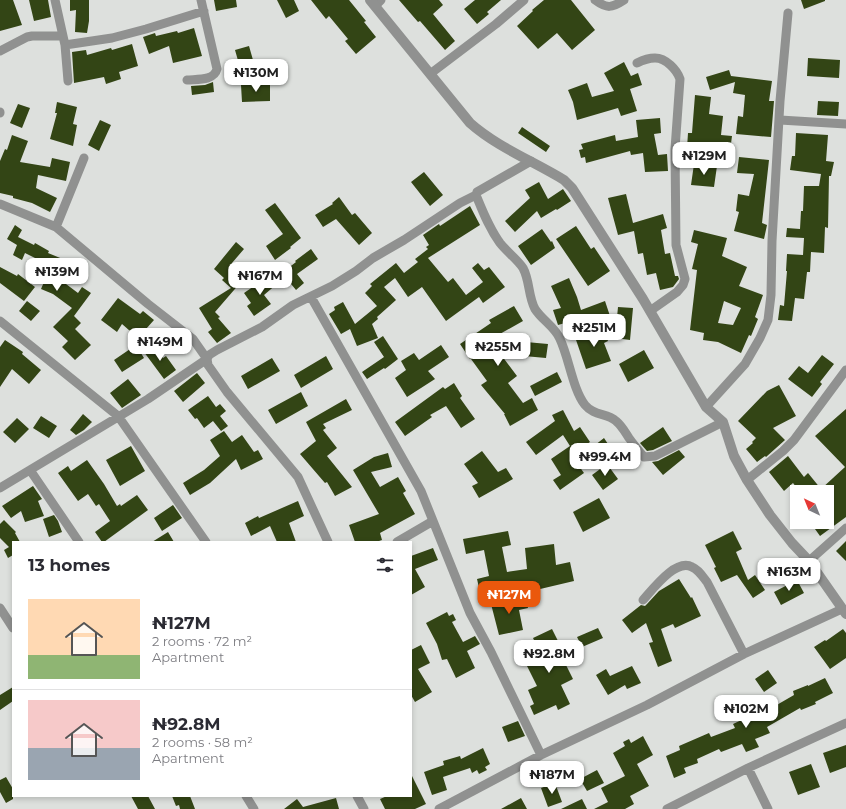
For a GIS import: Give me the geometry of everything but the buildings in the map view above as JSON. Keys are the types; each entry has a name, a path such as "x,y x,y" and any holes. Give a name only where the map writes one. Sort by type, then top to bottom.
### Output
{"street":[{"path":"55,0 64,41 68,81"},
{"path":"187,80 211,77 216,73 217,69 201,0"},
{"path":"430,74 496,24 524,0"},
{"path":"595,0 603,6 614,6 624,0"},
{"path":"375,2 430,74 470,123 478,130 507,148 564,180 572,188 650,312 706,407 723,422 734,456 747,480 770,515 792,544 809,561 844,611 744,654 647,705 541,755 439,809"},
{"path":"0,51 27,37 32,36 55,37 64,41 112,38 204,11"},
{"path":"706,407 745,364 760,338 768,320 771,295 772,241 788,13"},
{"path":"637,63 648,58 657,58 674,67 679,74 680,79 675,149 676,245 685,279 683,285 677,292 650,312"},
{"path":"780,120 846,124"},
{"path":"56,227 84,158"},
{"path":"0,488 148,399 207,359 209,355 262,327 293,305 356,270 460,203 476,195 477,192 531,161"},
{"path":"476,195 488,225 501,244 522,267 527,277 529,291 535,309 560,338 579,395 584,404 590,410 615,420 644,457 655,456 723,422"},
{"path":"0,204 56,227 148,304 193,339 207,359 208,365 227,392 298,477 328,541"},
{"path":"311,296 421,491 470,613 492,652 541,755"},
{"path":"0,321 118,416 205,541"},
{"path":"747,480 783,451 794,440 846,370"},
{"path":"30,470 78,541"},
{"path":"398,541 433,521"},
{"path":"809,561 846,528"},
{"path":"643,600 670,571 684,565 691,566 699,572 707,582 744,654"},
{"path":"0,608 12,626"},
{"path":"667,809 748,768 846,723"},
{"path":"748,768 768,809"},
{"path":"247,797 254,809"},
{"path":"358,797 364,809"}]}
